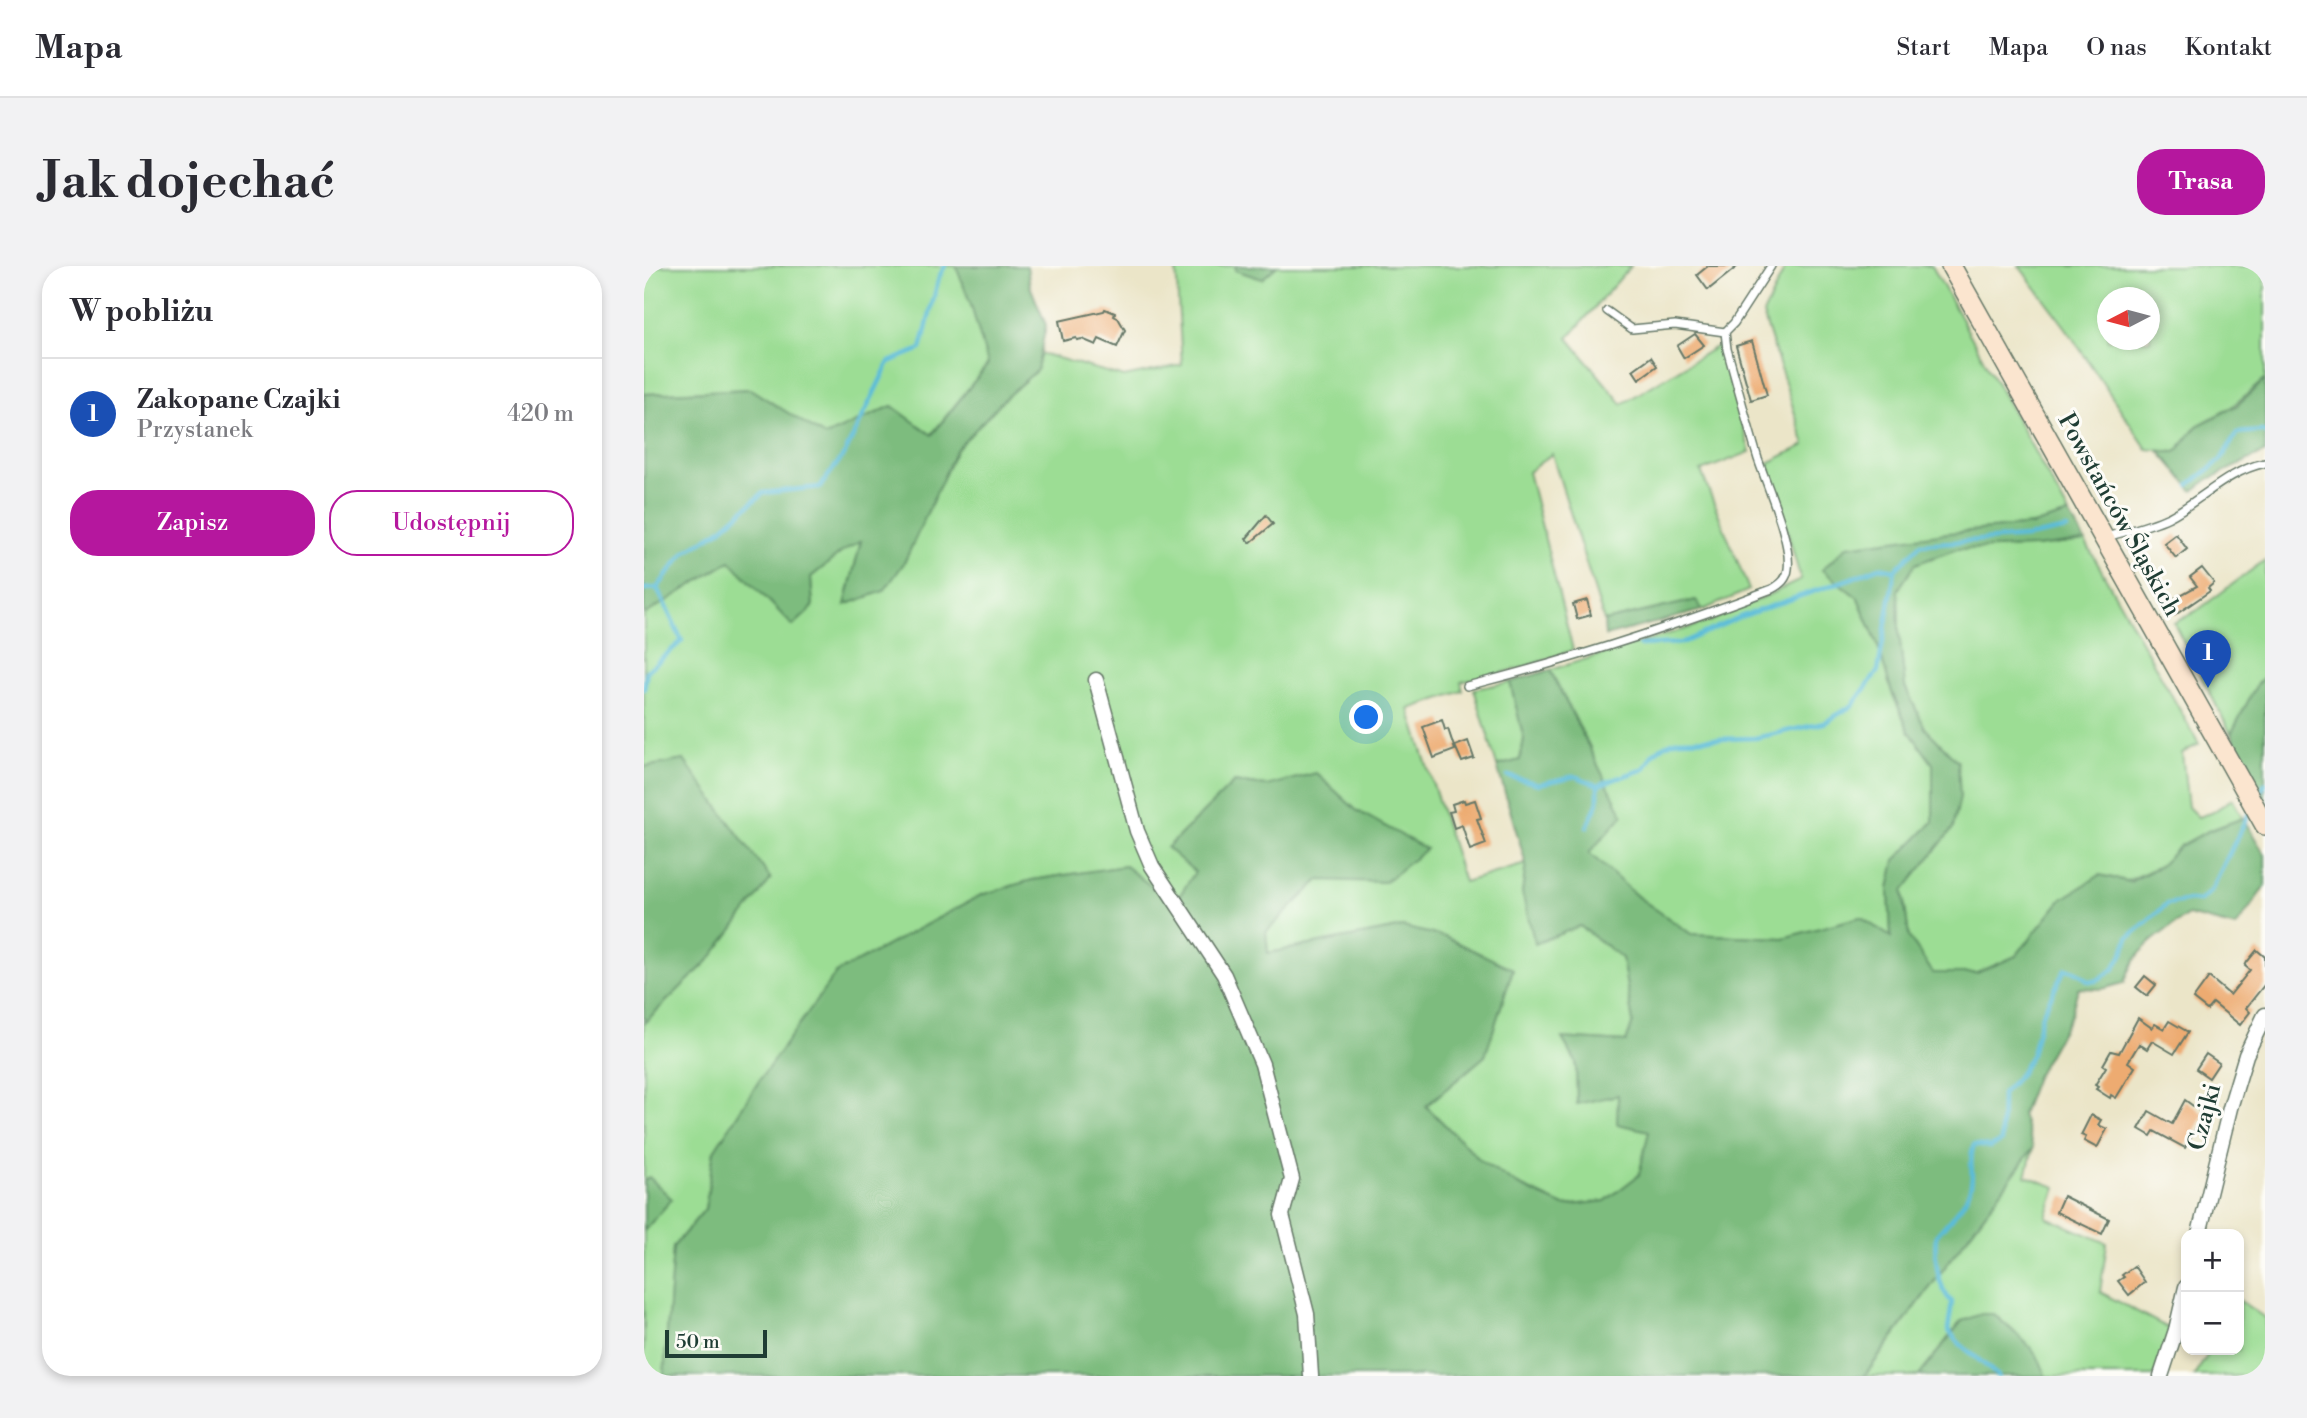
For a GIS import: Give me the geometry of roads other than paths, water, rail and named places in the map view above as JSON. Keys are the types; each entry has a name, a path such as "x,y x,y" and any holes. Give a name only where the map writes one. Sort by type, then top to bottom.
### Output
{"street":[{"name":"Powstańców Śląskich","path":"1951,266 2265,825"},
{"path":"1096,680 1137,831 1152,866 1224,975 1262,1064 1292,1179 1282,1215 1307,1314 1311,1376"},
{"name":"Czajki","path":"2200,1229 2246,1055 2265,1015"},
{"path":"2161,1376 2185,1292"}],"lane":[{"path":"1725,332 1734,323 1771,266"},
{"path":"1607,311 1632,330 1675,325 1725,332"},
{"path":"1467,686 1554,664 1689,621 1772,589 1783,582 1788,572 1784,539 1727,349 1725,332"},
{"path":"2104,538 2128,533 2170,516 2221,481 2265,463"}],"waterway":[{"path":"644,689 647,671 682,641 657,588 685,552 719,531 763,493 820,487 845,453 889,362 921,349 939,277 945,266"},
{"path":"2189,485 2221,460 2237,433 2265,433"},
{"path":"1508,776 1539,784 1575,776 1598,785 1644,769 1653,754 1677,740 1755,738 1824,723 1853,705 1878,671 1895,570 1921,544 2027,537 2067,529"},
{"path":"1639,645 1682,643 1740,617 1879,567 1895,570"},
{"path":"644,589 657,588"},
{"path":"2256,800 2265,784"},
{"path":"1587,827 1598,802 1598,785"},
{"path":"1998,1376 1960,1344 1948,1330 1952,1302 1943,1289 1936,1262 1936,1236 1969,1192 1974,1145 1990,1147 2001,1142 2002,1094 2020,1074 2032,1054 2042,1014 2065,969 2078,972 2088,981 2096,981 2114,969 2128,938 2167,904 2199,901 2211,891 2250,811"}],"place":[{"name":"Zakopane Czajki","path":"2208,688"}]}
